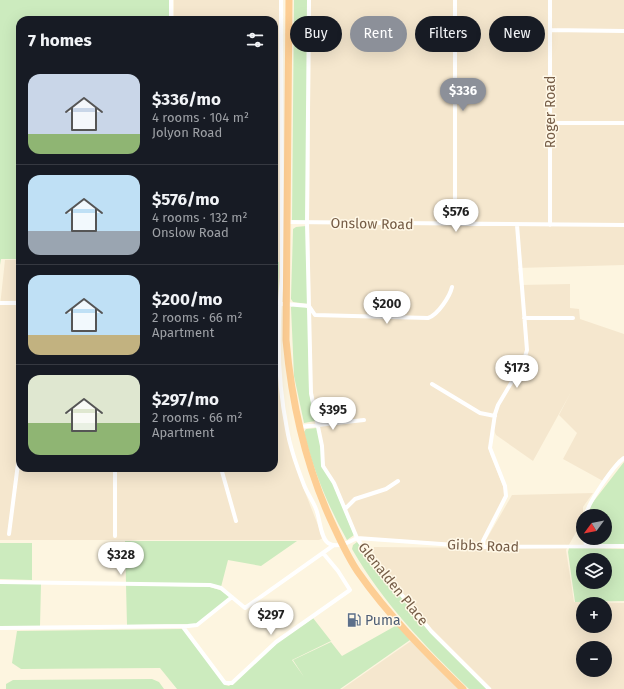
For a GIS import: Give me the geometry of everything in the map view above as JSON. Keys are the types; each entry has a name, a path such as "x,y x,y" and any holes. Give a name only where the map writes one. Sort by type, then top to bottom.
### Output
{"highway":[{"path":"289,0 288,222 284,234 280,303 290,380 304,450 316,485 343,545 357,571 393,617 462,689"}],"street":[{"path":"171,16 172,0"},
{"path":"281,0 281,159 284,234"},
{"name":"Glenalden Place","path":"309,0 307,223 311,393 322,446 323,466 334,483 357,538 431,631 489,689"},
{"path":"455,0 455,225"},
{"name":"Roger Road","path":"550,0 550,225"},
{"path":"550,30 624,31"},
{"path":"549,123 624,123"},
{"path":"281,159 288,165"},
{"name":"Onslow Road","path":"288,222 455,225 624,225"},
{"path":"483,547 483,542 506,496 505,486 490,448 495,416 498,405 526,357 527,350 517,225"},
{"path":"357,538 343,545 328,543 324,536 316,507 304,485 287,430 282,391 280,303 309,306 315,315 428,318 435,316 450,294 452,287"},
{"path":"0,303 16,303"},
{"path":"524,318 573,318"},
{"path":"432,384 480,413 495,416"},
{"path":"299,427 364,420"},
{"path":"587,509 624,458"},
{"path":"9,534 17,472"},
{"path":"115,472 115,536"},
{"path":"222,472 236,521"},
{"path":"345,509 355,499 386,489 398,481"},
{"name":"Gibbs Road","path":"357,538 483,547 624,546"},
{"path":"0,582 210,585 221,588 246,608 334,545"},
{"path":"183,626 225,683 232,683 276,642 350,590 338,571 323,553"},
{"path":"0,628 197,625 232,597"}],"shaded area":[{"path":"174,0 280,0 281,278 278,337 278,16 174,16"},
{"path":"311,0 624,0 624,265 518,268 520,285 570,284 570,308 579,309 580,319 624,334 624,456 618,460 603,481 563,459 577,433 559,415 571,392 533,461 496,435 492,426 489,447 490,454 506,496 482,545 358,537 325,466 312,393 309,221 311,52 342,52 342,16 311,16"},
{"path":"5,260 16,260 16,472 278,472 278,337 286,430 303,487 323,538 319,540 0,540 0,306"},
{"path":"593,493 583,509 576,509 576,532 566,550 574,602 576,602 576,633 612,633 612,603 624,603 624,689 492,689 432,630 373,555 374,547 487,548 486,540 512,495"},
{"path":"411,641 459,689 342,689"}],"green space":[{"path":"0,0 169,0 169,16 16,16 16,259 1,259 0,265"},
{"path":"294,0 308,0 308,16 294,16"},
{"path":"294,52 308,52 306,222 292,222"},
{"path":"306,226 308,304 293,302 291,299 293,229 296,227"},
{"path":"278,262 279,262 278,299"},
{"path":"295,305 304,306 308,309 309,392 315,421 304,423 294,376 291,307"},
{"path":"317,428 322,447 322,466 333,484 354,535 347,540 322,488 304,432 306,429"},
{"path":"624,462 624,544 612,544 612,509 589,509"},
{"path":"125,541 297,541 261,566 228,560 221,587 126,583"},
{"path":"357,542 430,631 488,689 469,689 420,640 405,623 364,569 352,549 353,545"},
{"path":"0,543 32,543 32,580 0,579"},
{"path":"569,548 624,549 624,601 612,601 612,597 576,597 575,602 568,552"},
{"path":"0,584 41,584 40,626 0,626"},
{"path":"126,585 210,587 220,590 230,597 196,624 127,625"},
{"path":"313,618 331,641 292,660 304,677 293,660 331,642 342,656 397,625 410,640 340,689 177,689 160,668 21,669 12,663 17,631 183,629 225,685 229,686 277,643"},
{"path":"152,679 159,682 164,689 6,689 6,684 13,680"}],"place":[{"name":"Puma","path":"354,620"}]}
